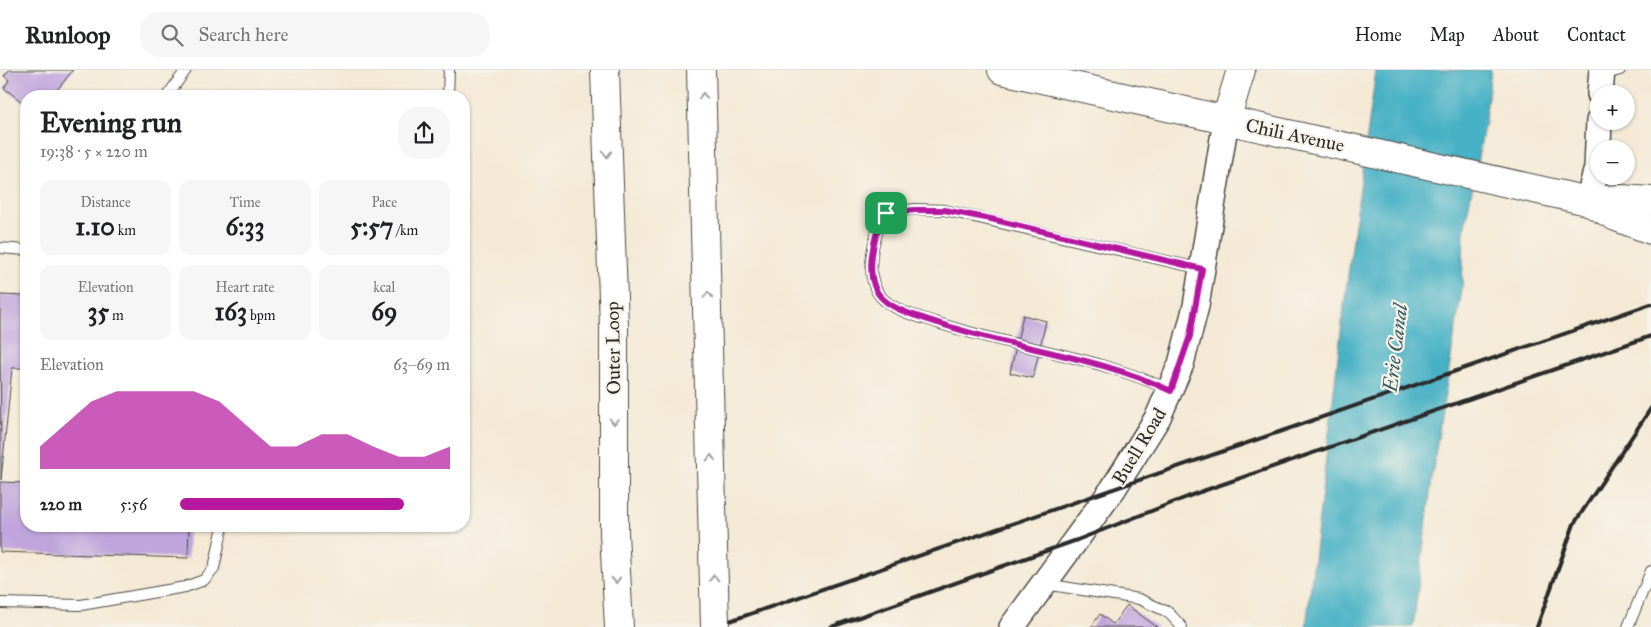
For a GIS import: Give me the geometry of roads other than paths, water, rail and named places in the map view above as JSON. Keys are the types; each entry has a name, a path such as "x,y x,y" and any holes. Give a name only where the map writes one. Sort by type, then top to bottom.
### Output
{"main road":[{"name":"Outer Loop","path":"605,70 614,327 614,534 619,627"},
{"path":"701,70 704,123 715,627"},
{"name":"Chili Avenue","path":"1002,70 1042,74 1226,120 1588,201 1651,201"},
{"path":"1224,70 1226,120"},
{"path":"1226,120 1241,70"},
{"name":"Chili Avenue","path":"1588,201 1616,217 1651,230"}],"street":[{"name":"Buell Road","path":"1012,627 1114,489 1158,417 1171,391 1190,336 1226,120"},
{"path":"1588,201 1597,168 1599,130"}],"lane":[{"path":"171,90 186,70"},
{"path":"448,90 449,70"},
{"path":"1171,391 1135,375 1063,355 986,338 904,311 883,299 875,286 871,266 874,241 878,227 886,213 944,210 1202,269"},
{"path":"0,248 20,250"},
{"path":"0,603 81,605 185,587 204,580 214,568 222,532"},
{"path":"1628,627 1651,571"},
{"path":"1044,584 1139,600 1168,612 1182,627"}],"water":[{"name":"Erie Canal","path":"1376,70 1491,70 1485,121 1464,231 1462,289 1435,456 1413,627 1306,627 1345,298"}],"railway":[{"path":"712,627 1651,304"},
{"path":"831,627 1077,540 1200,492 1651,336"},
{"path":"1537,627 1574,524 1651,408"}]}
